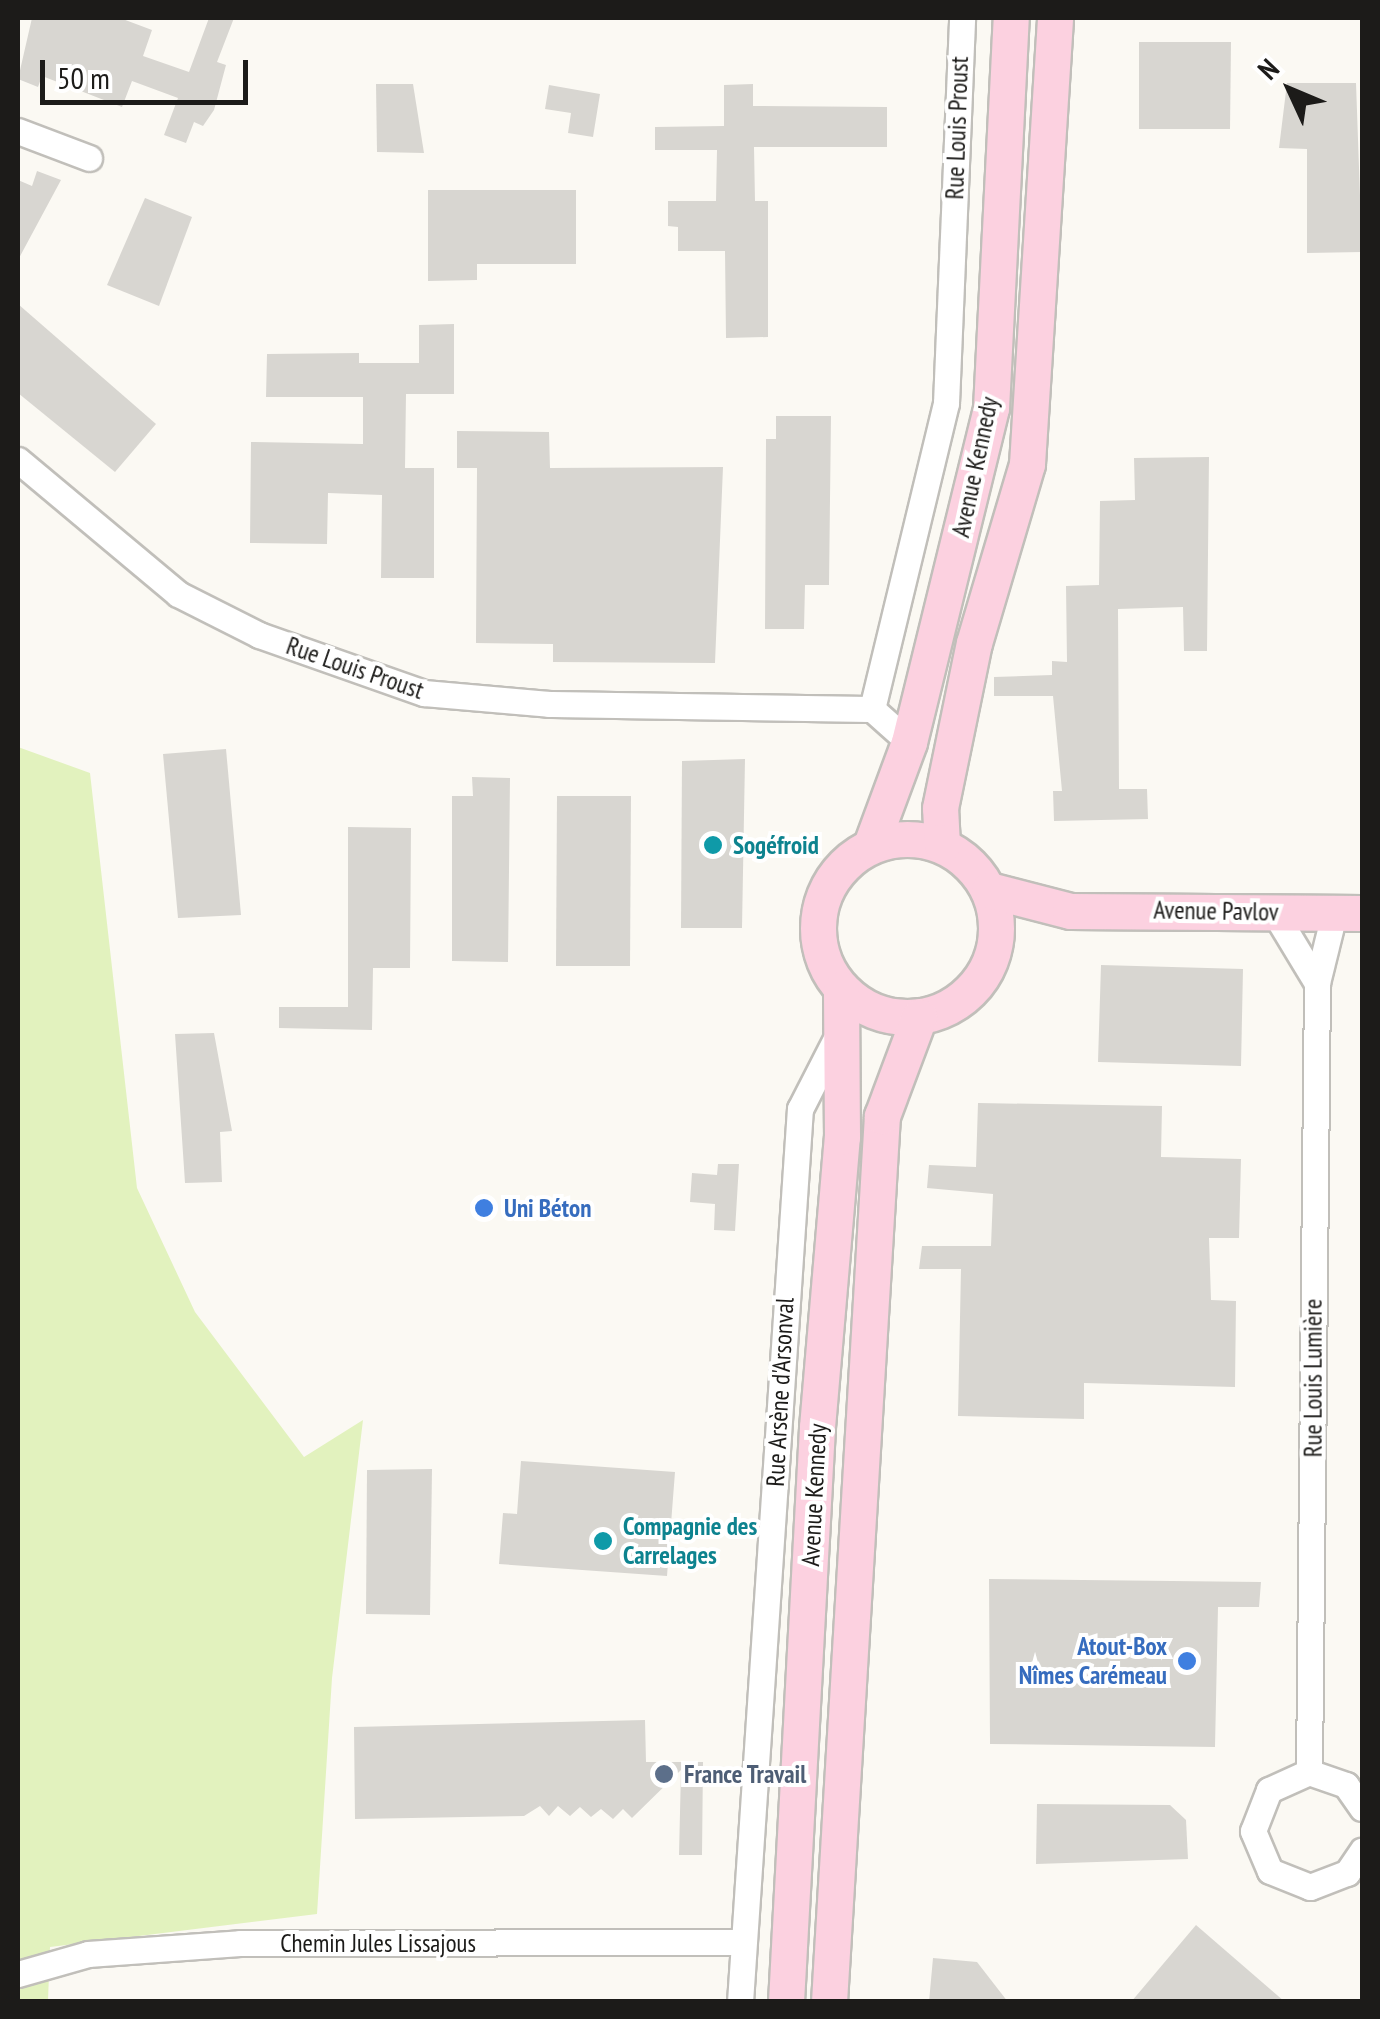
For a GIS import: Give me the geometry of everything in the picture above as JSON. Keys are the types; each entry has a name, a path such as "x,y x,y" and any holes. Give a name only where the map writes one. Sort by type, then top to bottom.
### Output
{"main road":[{"name":"Avenue Kennedy","path":"872,845 909,742 991,408 1011,18"},
{"name":"Avenue Kennedy","path":"942,845 940,808 974,643 1027,464 1055,18"},
{"path":"919,838 942,845 988,890 994,951 966,995 918,1017 863,1007 840,989 824,966 818,909 838,871 872,845 919,838"},
{"name":"Avenue Pavlov","path":"988,890 1070,911 1348,913"},
{"name":"Avenue Pavlov","path":"994,951 1070,911"},
{"name":"Avenue Kennedy","path":"786,2002 817,1427 842,1137 840,989"},
{"name":"Avenue Kennedy","path":"828,2002 882,1116 918,1017"}],"street":[{"name":"Rue Louis Proust","path":"18,460 178,594 259,635 424,694 550,704 872,709 946,403 962,18"},
{"path":"18,132 89,158"},
{"path":"872,709 909,742"},
{"path":"1274,912 1317,983"},
{"name":"Rue Louis Lumière","path":"1308,1772 1317,983 1348,913"},
{"name":"Rue Arsène d'Arsonval","path":"740,2002 800,1109 840,1032"},
{"path":"1362,1808 1346,1785 1308,1772 1286,1777 1256,1809 1255,1842 1270,1871 1288,1883 1330,1884 1362,1851"},
{"name":"Chemin Jules Lissajous","path":"18,1974 88,1954 240,1943 742,1942"}],"green space":[{"path":"18,747 90,773 137,1188 195,1312 304,1457 363,1420 332,1678 317,1914 50,1947 48,2001 18,2002"}],"building":[{"path":"32,18 120,18 152,30 143,56 189,72 209,18 234,18 217,62 226,65 214,110 203,126 194,122 186,143 164,135 178,98 132,81 122,107 42,76 38,87 18,79"},
{"path":"1139,42 1231,42 1230,129 1139,129"},
{"path":"1287,83 1356,83 1362,252 1307,253 1307,149 1279,148"},
{"path":"376,84 413,84 424,153 377,152"},
{"path":"753,84 753,106 887,107 887,147 754,147 755,201 768,201 768,337 726,338 725,251 678,251 678,227 668,226 668,201 716,201 717,150 655,150 655,127 724,126 724,85"},
{"path":"549,85 600,94 593,137 568,133 571,113 545,109"},
{"path":"37,171 61,180 18,260 18,180 32,186"},
{"path":"428,190 576,190 576,264 477,264 477,280 428,281"},
{"path":"145,198 192,217 159,306 107,285"},
{"path":"18,304 156,424 115,472 18,393"},
{"path":"454,324 454,394 406,394 405,468 434,468 434,578 381,578 382,495 328,493 327,544 250,543 251,442 363,444 363,397 266,397 267,354 359,353 359,363 419,363 419,325"},
{"path":"776,416 831,416 829,585 805,585 804,629 765,629 766,439 776,439"},
{"path":"457,431 549,432 550,468 723,467 715,663 553,662 553,644 476,643 477,468 457,468"},
{"path":"1209,457 1207,651 1184,651 1183,607 1118,609 1119,789 1147,789 1148,819 1054,821 1053,791 1062,791 1053,696 994,696 994,677 1052,675 1052,661 1067,662 1066,586 1099,585 1100,501 1135,500 1134,458"},
{"path":"226,749 241,915 178,918 163,754"},
{"name":"Sogéfroid","path":"745,759 742,928 681,928 682,761"},
{"path":"472,777 510,778 508,962 452,961 452,796 473,796"},
{"path":"557,796 631,796 630,966 556,966"},
{"path":"348,827 411,828 410,968 373,968 372,1030 279,1028 279,1007 348,1007"},
{"path":"1101,965 1243,969 1241,1066 1098,1062"},
{"path":"214,1033 232,1131 220,1132 222,1182 185,1183 175,1034"},
{"path":"978,1103 1162,1106 1161,1157 1241,1159 1239,1238 1209,1238 1211,1300 1236,1301 1235,1387 1084,1383 1084,1419 958,1416 961,1269 919,1269 922,1246 991,1246 993,1194 927,1188 929,1165 976,1167"},
{"path":"718,1164 739,1164 735,1231 714,1230 715,1204 690,1202 692,1173 717,1175"},
{"name":"Compagnie des Carrelages","path":"521,1461 675,1472 667,1576 499,1564 503,1513 517,1514"},
{"path":"432,1469 430,1615 366,1614 367,1470"},
{"path":"989,1579 1261,1582 1259,1607 1218,1607 1215,1747 990,1744"},
{"path":"645,1720 646,1762 703,1762 702,1855 679,1855 681,1770 632,1818 623,1809 613,1819 601,1809 591,1817 580,1807 570,1816 558,1806 549,1816 540,1806 524,1816 355,1819 354,1727"},
{"path":"1037,1804 1170,1805 1186,1820 1188,1859 1036,1864"},
{"path":"1196,1925 1285,2002 1131,2002"},
{"path":"933,1958 977,1962 1008,2002 929,2002"}],"place":[{"name":"Sogéfroid","path":"713,845"},
{"name":"Uni Béton","path":"484,1208"},
{"name":"Compagnie des Carrelages","path":"603,1541"},
{"name":"Atout-Box Nîmes Carémeau","path":"1187,1661"},
{"name":"France Travail","path":"664,1774"}]}
